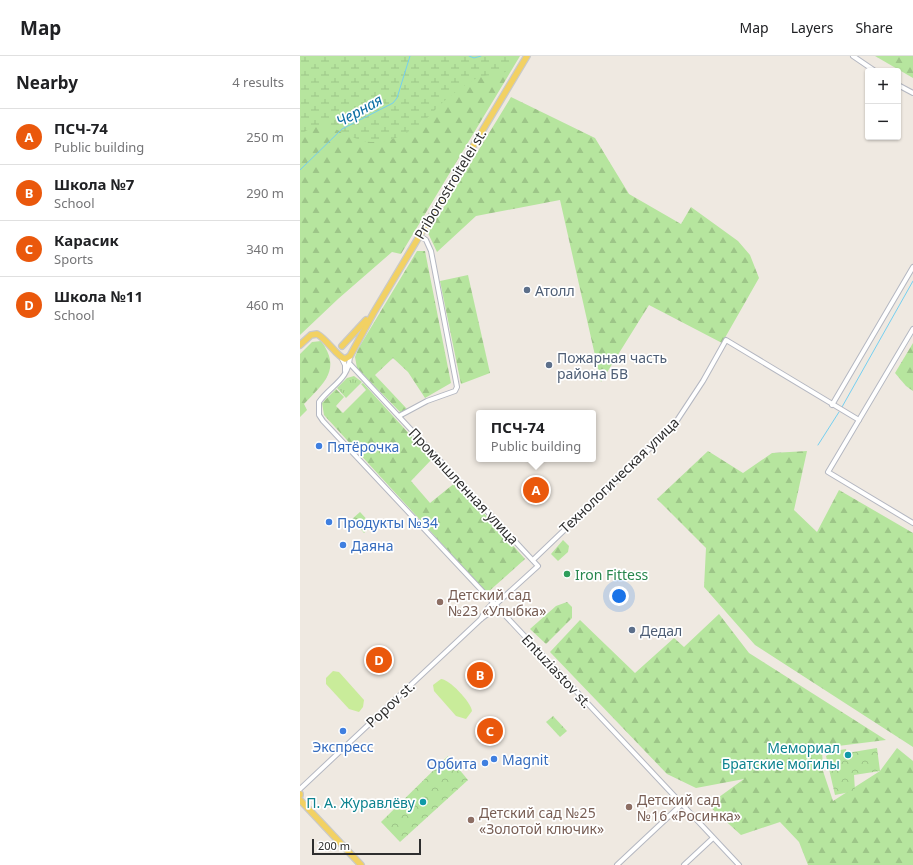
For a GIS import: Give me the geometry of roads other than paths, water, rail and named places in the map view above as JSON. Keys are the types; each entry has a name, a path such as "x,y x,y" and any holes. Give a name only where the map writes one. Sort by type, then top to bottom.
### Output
{"main road":[{"name":"Priborostroitelei st.","path":"350,354 527,56"},
{"name":"Priborostroitelei st.","path":"337,353 341,346 374,312"},
{"path":"300,345 314,334 319,335 328,343 342,359 350,354 349,347 328,343"},
{"path":"300,800 361,865"}],"street":[{"path":"852,56 870,68"},
{"path":"901,86 913,94"},
{"path":"399,416 427,401 455,391 457,387 431,251 426,240 420,236"},
{"path":"858,420 832,404 913,267"},
{"path":"913,329 828,472 913,522"},
{"name":"Технологическая улица","path":"533,560 677,420 726,340 832,404"},
{"path":"344,376 350,363 350,354"},
{"path":"342,359 346,368 344,376"},
{"name":"Промышленная улица","path":"350,363 533,560"},
{"name":"Entuziastov st.","path":"344,376 319,402 319,415 738,865"},
{"path":"495,605 538,566 533,560"},
{"name":"Popov st.","path":"300,789 495,605"},
{"path":"617,865 682,804"},
{"path":"684,865 713,838"}],"waterway":[{"name":"Черная","path":"300,170 342,129 393,103 397,98 410,56"},
{"path":"469,56 474,58 481,56"},
{"path":"842,407 913,281"},
{"path":"818,445 839,412"}],"place":[{"name":"Атолл","path":"527,290"},
{"name":"Пожарная часть района БВ","path":"549,365"},
{"name":"Пятёрочка","path":"319,446"},
{"name":"ПСЧ-74","path":"536,490"},
{"name":"Продукты №34","path":"329,522"},
{"name":"Даяна","path":"343,545"},
{"name":"Iron Fittess","path":"567,574"},
{"name":"Детский сад №23 «Улыбка»","path":"440,602"},
{"name":"Дедал","path":"632,630"},
{"name":"Школа №11","path":"379,660"},
{"name":"Школа №7","path":"480,675"},
{"name":"Экспресс","path":"343,731"},
{"name":"Карасик","path":"490,731"},
{"name":"Мемориал Братские могилы","path":"848,755"},
{"name":"Magnit","path":"494,759"},
{"name":"Орбита","path":"485,763"},
{"name":"П. А. Журавлёву","path":"423,802"},
{"name":"Детский сад №16 «Росинка»","path":"629,807"},
{"name":"Детский сад №25 «Золотой ключик»","path":"471,820"}]}
